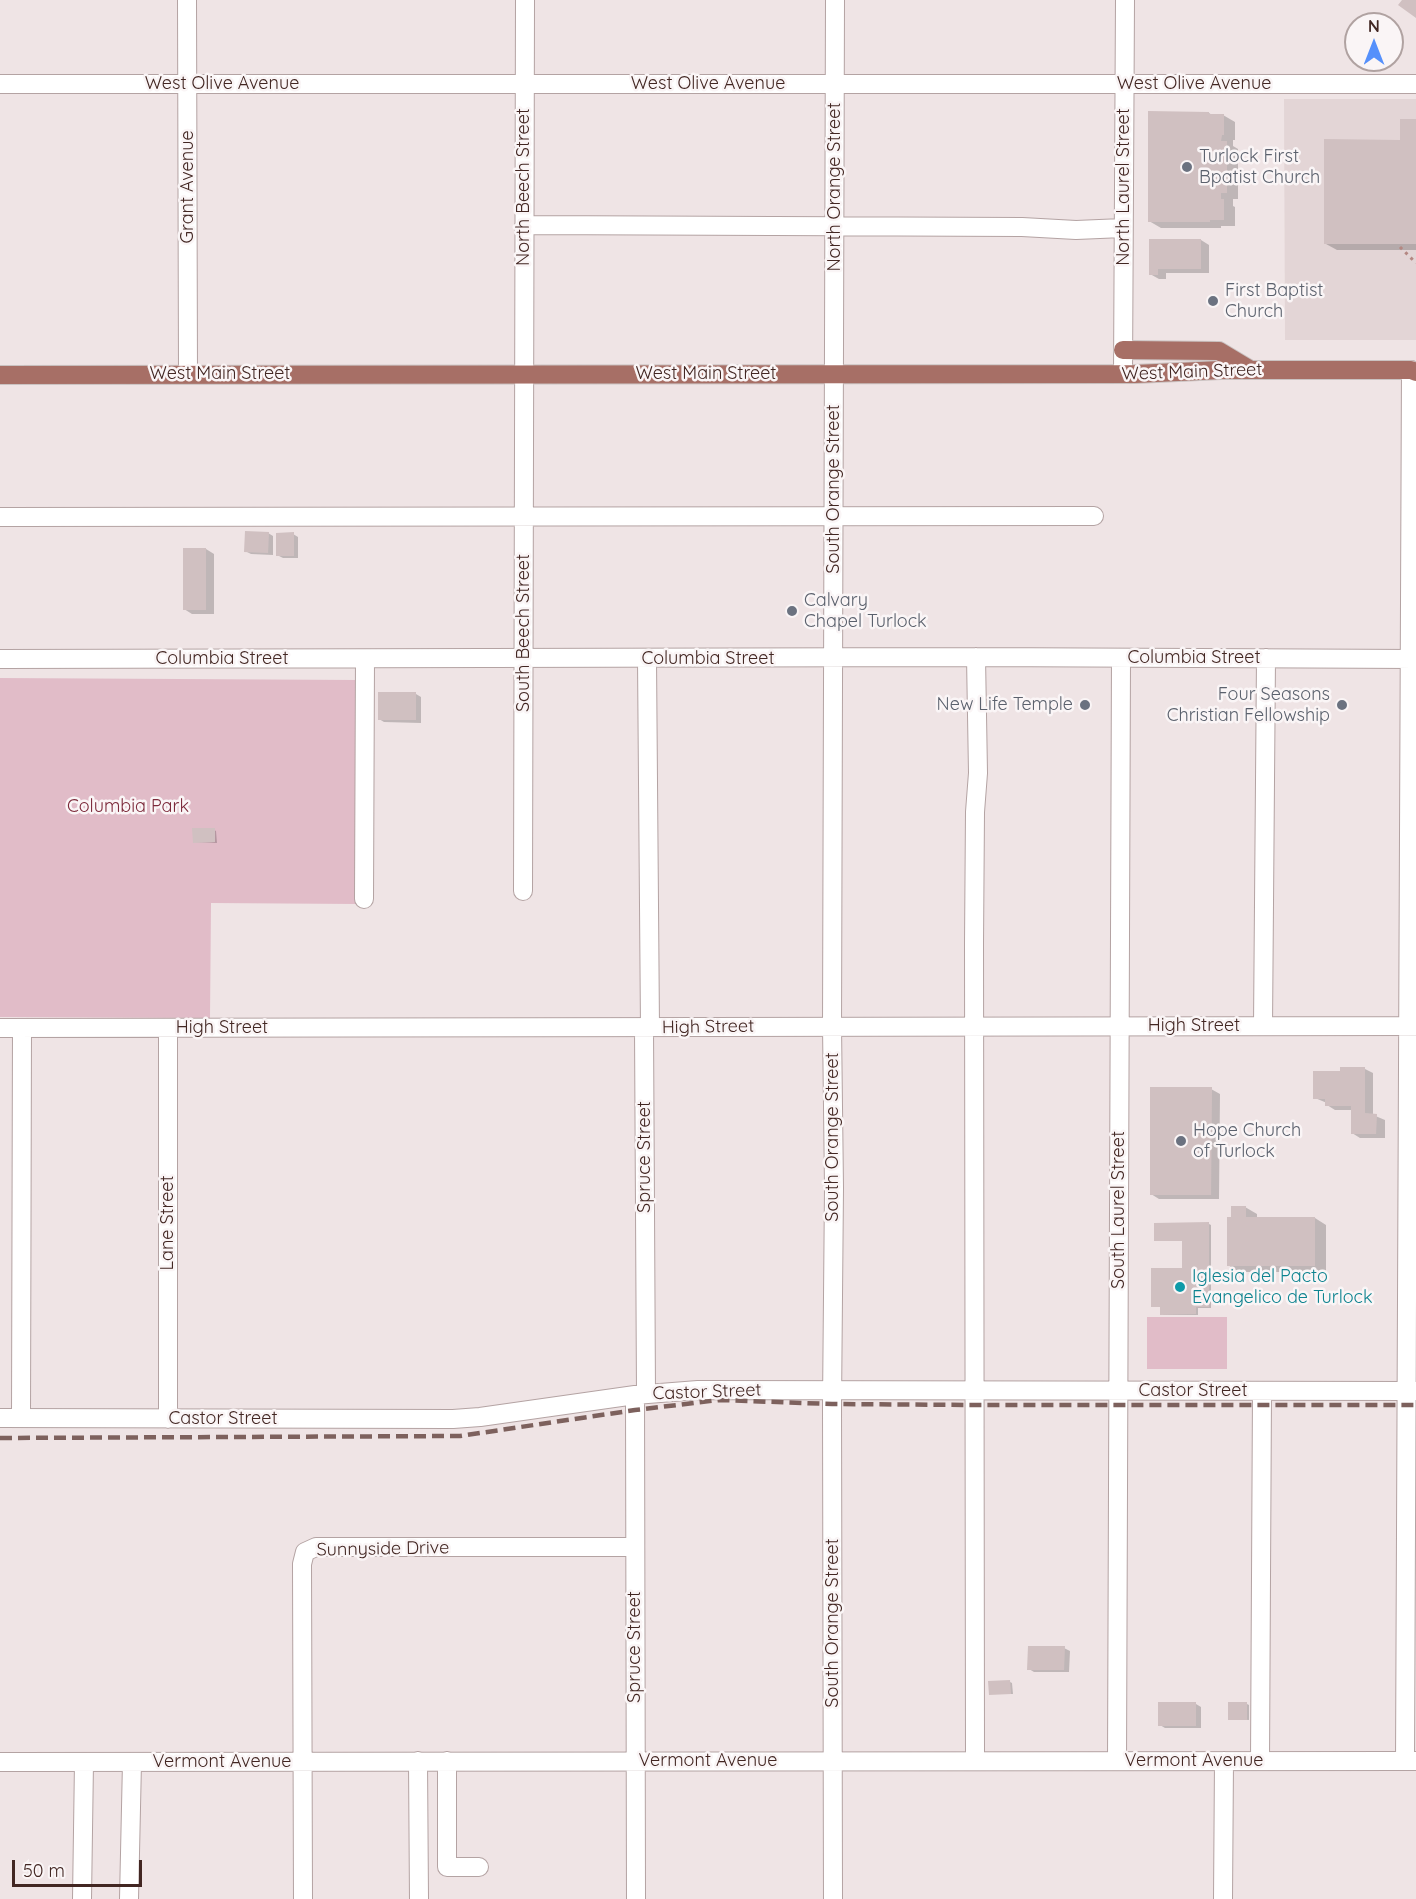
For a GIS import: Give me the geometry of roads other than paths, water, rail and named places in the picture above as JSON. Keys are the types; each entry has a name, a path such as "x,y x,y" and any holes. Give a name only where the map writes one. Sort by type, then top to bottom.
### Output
{"main road":[{"path":"1123,350 1219,351 1251,370"},
{"name":"West Main Street","path":"0,375 1123,374 1251,370 1414,370"}],"street":[{"name":"Grant Avenue","path":"187,0 188,374"},
{"name":"North Beech Street","path":"524,375 525,0"},
{"name":"North Orange Street","path":"835,0 835,374"},
{"name":"North Laurel Street","path":"1123,374 1125,0"},
{"name":"West Olive Avenue","path":"0,84 1416,84"},
{"path":"524,225 835,225 1022,227 1076,230 1123,228"},
{"path":"1411,1761 1414,370"},
{"name":"South Orange Street","path":"833,1899 834,1188 832,1026 835,374"},
{"name":"South Beech Street","path":"523,891 524,375"},
{"path":"0,517 1094,516"},
{"path":"975,1761 975,812 978,773 976,657"},
{"name":"Columbia Street","path":"0,659 524,660 976,657 1413,659"},
{"name":"South Laurel Street","path":"1117,1761 1121,658"},
{"path":"1263,1026 1266,658"},
{"path":"364,899 365,659"},
{"name":"Spruce Street","path":"636,1899 634,1547 640,1394 647,1028 647,659"},
{"name":"High Street","path":"0,1028 1412,1026"},
{"path":"21,1418 22,1028"},
{"name":"Lane Street","path":"168,1028 168,1419"},
{"name":"Castor Street","path":"0,1418 467,1419 640,1394 698,1390 1411,1391"},
{"path":"1260,1761 1262,1392"},
{"name":"Sunnyside Drive","path":"303,1761 302,1564 305,1552 316,1547 634,1547"},
{"path":"303,1761 303,1899"},
{"path":"418,1761 419,1899"},
{"path":"447,1761 447,1866 479,1867"},
{"path":"1223,1899 1224,1761"},
{"name":"Vermont Avenue","path":"0,1762 1411,1761"},
{"path":"82,1899 84,1762"},
{"path":"129,1899 132,1762"}],"railway":[{"path":"0,1438 460,1436 719,1400 832,1404 1416,1405"}],"place":[{"name":"Turlock First Bpatist Church","path":"1187,167"},
{"name":"First Baptist Church","path":"1213,301"},
{"name":"Calvary Chapel Turlock","path":"792,611"},
{"name":"New Life Temple","path":"1085,705"},
{"name":"Four Seasons Christian Fellowship","path":"1342,705"},
{"name":"Hope Church of Turlock","path":"1181,1141"},
{"name":"Iglesia del Pacto Evangelico de Turlock","path":"1180,1287"}],"park label":[{"name":"Columbia Park","path":"128,807"}]}
